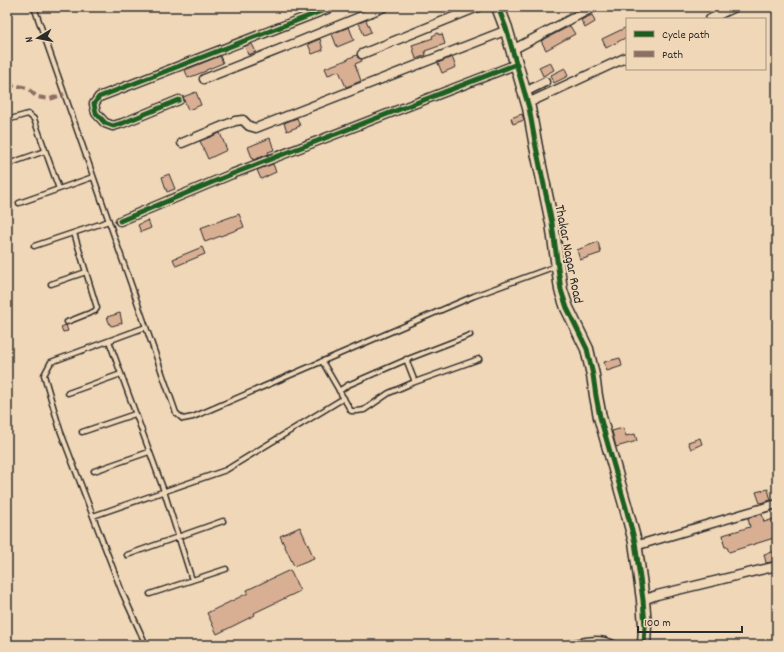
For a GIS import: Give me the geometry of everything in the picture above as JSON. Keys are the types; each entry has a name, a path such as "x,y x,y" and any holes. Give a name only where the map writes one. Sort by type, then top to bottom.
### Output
{"street":[{"path":"179,100 113,126 105,123 96,112 94,104 99,97 332,7"},
{"path":"204,79 384,7"},
{"path":"362,54 478,7"},
{"name":"Thakar Nagar Road","path":"498,7 507,30 526,98 552,223 561,290 567,308 587,349 600,417 626,508 635,546 643,600 645,626 644,645"},
{"path":"512,50 594,7"},
{"path":"712,18 735,7"},
{"path":"182,143 235,121 243,120 249,126 256,128 507,30"},
{"path":"526,98 626,56"},
{"path":"120,220 232,174 516,64"},
{"path":"526,98 545,82"},
{"path":"635,546 777,504"},
{"path":"643,600 657,595 777,566"},
{"path":"570,645 605,641 613,645"}],"lane":[{"path":"34,7 176,413 183,419 192,417 474,296 558,266"},
{"path":"7,120 28,114 34,119 58,190"},
{"path":"8,164 45,151"},
{"path":"19,203 93,177"},
{"path":"34,246 109,221"},
{"path":"67,322 95,311 97,308 74,233"},
{"path":"51,284 86,272"},
{"path":"146,327 51,362 44,375 60,430 122,592 146,645"},
{"path":"340,391 348,385 406,360 470,335"},
{"path":"109,341 164,491 192,580"},
{"path":"322,361 351,411 357,411 364,410 389,393 479,359"},
{"path":"406,360 415,382"},
{"path":"68,393 121,374"},
{"path":"93,516 226,470 344,398"},
{"path":"82,432 135,414"},
{"path":"94,471 150,452"},
{"path":"127,554 223,521"},
{"path":"150,594 226,569"}],"building":[{"path":"592,15 595,22 585,28 581,20"},
{"path":"366,20 371,32 364,35 359,23"},
{"path":"570,26 575,34 546,50 541,41"},
{"path":"349,27 354,40 337,47 332,34"},
{"path":"626,27 626,38 606,48 602,39"},
{"path":"438,33 439,35 442,34 445,44 425,51 426,55 416,59 412,45 433,38 432,36"},
{"path":"320,39 323,50 312,54 308,44"},
{"path":"252,44 256,52 248,55 245,46"},
{"path":"357,55 362,61 355,64 361,81 346,87 339,71 328,75 325,68"},
{"path":"220,56 223,63 188,78 185,70"},
{"path":"452,57 456,67 442,73 438,63"},
{"path":"550,62 554,70 543,76 539,67"},
{"path":"565,68 568,76 554,83 551,75"},
{"path":"196,92 201,105 188,110 183,97"},
{"path":"522,114 524,120 513,124 511,118"},
{"path":"297,118 300,126 287,131 284,123"},
{"path":"220,133 227,150 208,159 200,141"},
{"path":"270,138 274,150 268,152 269,154 253,160 248,147"},
{"path":"273,164 276,172 261,179 257,170"},
{"path":"169,174 175,189 167,192 162,177"},
{"path":"239,214 244,227 205,242 200,228"},
{"path":"148,220 151,228 141,232 138,225"},
{"path":"598,242 601,253 580,260 577,250"},
{"path":"202,247 205,254 176,266 173,259"},
{"path":"120,313 122,323 112,326 110,325 107,317"},
{"path":"66,325 68,331 63,332 61,327"},
{"path":"620,358 622,366 607,371 604,362"},
{"path":"623,428 626,436 635,434 637,441 616,447 612,431"},
{"path":"700,438 702,444 691,449 688,442"},
{"path":"768,489 771,500 760,503 756,492"},
{"path":"762,514 764,522 777,518 777,537 729,552 727,547 725,547 723,535 750,527 748,518"},
{"path":"300,527 314,558 294,566 280,536"},
{"path":"777,551 777,561 766,563 764,554"},
{"path":"290,570 300,591 254,613 255,615 217,634 207,613 248,593 247,590"}],"marked path":[{"path":"7,88 15,85 27,88 37,97 50,99 64,94"}],"cycle path":[{"path":"179,100 113,126 105,123 96,113 94,104 99,97 332,7"},
{"path":"498,7 506,28 529,108 552,223 561,290 567,308 587,349 600,417 635,542 643,600 645,626 644,645"},
{"path":"120,221 232,174 517,64"}]}
